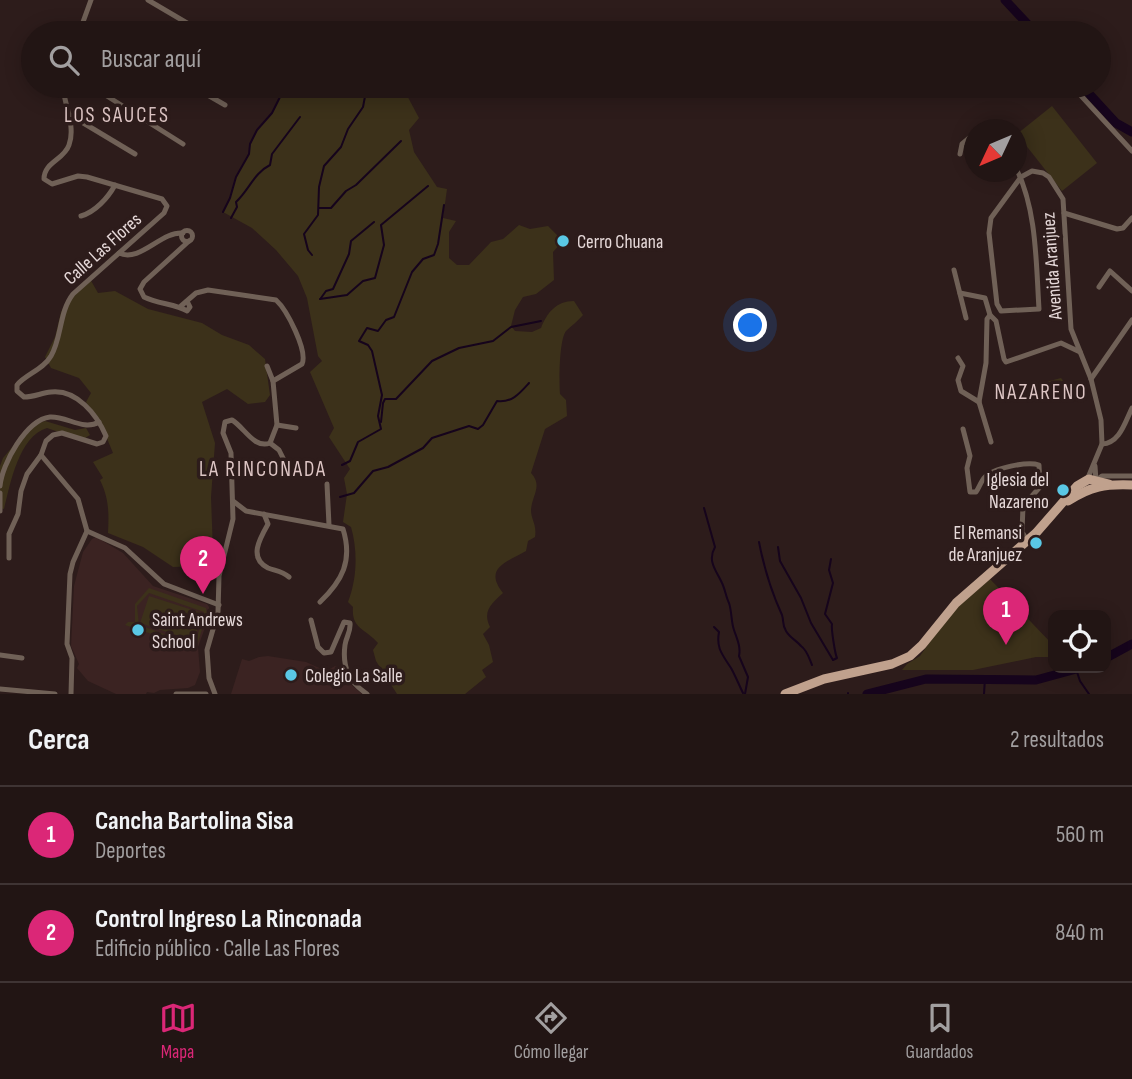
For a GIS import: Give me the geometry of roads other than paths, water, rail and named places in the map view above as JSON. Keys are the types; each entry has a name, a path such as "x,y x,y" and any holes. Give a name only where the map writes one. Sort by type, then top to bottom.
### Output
{"main road":[{"path":"785,694 824,679 892,664 910,656 956,603 1027,540 1067,496 1091,483 1132,485"}],"street":[{"path":"84,21 91,0"},
{"path":"148,0 184,21"},
{"name":"Calle Las Flores","path":"64,98 70,115 70,144 65,152 48,166 44,179 52,184 78,176 87,177 162,199 167,206 164,213 68,300 59,340 48,361 19,382 16,389 24,397 38,397 50,392 66,395 80,401 99,422"},
{"path":"110,98 183,144"},
{"path":"213,98 225,105"},
{"path":"1083,98 1132,151"},
{"path":"70,115 135,154"},
{"path":"960,154 964,142"},
{"name":"Avenida Aranjuez","path":"1027,174 1032,171 1049,177 1063,199 1069,319 1091,379 1101,420 1102,444 1091,483"},
{"path":"1021,177 1029,202 1039,309 998,310 989,224 1021,177"},
{"path":"81,216 100,204 115,185"},
{"path":"1064,213 1117,229 1123,228 1132,218"},
{"path":"119,253 124,256 134,254 183,238 140,289 142,295 162,304 185,304 196,293 208,290 267,298 280,303 296,334 304,360 302,365 273,381"},
{"path":"954,270 966,318"},
{"path":"1099,288 1110,271 1132,291"},
{"path":"960,293 985,298 990,315 996,321 1006,362 1061,343 1080,352"},
{"path":"990,315 987,319 986,363 979,402 991,442"},
{"path":"1091,379 1132,320"},
{"path":"958,358 963,366 958,380 961,391 979,402"},
{"path":"267,366 273,381 278,425 270,443"},
{"path":"1102,444 1117,437 1132,408"},
{"path":"0,486 6,461 29,428 36,423 54,417 90,426 99,422 106,436 101,443 57,434 46,441 41,455 27,474 21,491 18,514 9,534 9,558"},
{"path":"215,694 209,678 207,650 219,605 219,576 233,519 231,453 222,430 225,422 232,420 260,444 270,443 279,450 283,458"},
{"path":"278,425 296,428"},
{"path":"962,429 970,456 967,473 970,492 976,492 988,475 1009,465 1039,465 1040,487 1023,506 1022,532 1027,540"},
{"path":"41,455 78,499 87,531 70,574 66,644 72,658 71,694"},
{"path":"1091,483 1102,476 1132,476"},
{"path":"327,484 329,525"},
{"path":"0,493 0,511"},
{"path":"233,501 246,511 340,527 344,531 344,572 339,582 320,602"},
{"path":"233,519 246,511"},
{"path":"264,513 268,524"},
{"path":"279,516 268,524 258,543 258,557 265,566 289,577"},
{"path":"87,531 125,548 164,584 219,605"},
{"path":"311,620 318,647 324,653 331,652 343,624 350,623 351,628 345,644 347,676 367,694"},
{"path":"0,655 22,658"},
{"path":"176,694 203,693 209,678"},
{"path":"0,689 55,694"}],"waterway":[{"path":"1005,0 1025,21"},
{"path":"223,212 236,177 249,154 250,144 280,98"},
{"path":"312,255 304,234 318,215 319,187 324,166 341,147 348,129 363,107 365,98"},
{"path":"1093,98 1116,123 1132,132"},
{"path":"231,218 237,207 236,202 260,172 270,165 272,154 300,117"},
{"path":"319,208 331,208 401,141"},
{"path":"320,299 347,295 363,281 375,278 384,245 381,225 428,186"},
{"path":"342,465 350,461 358,442 381,429 378,416 382,395 372,351 368,345 359,341 367,328 378,331 386,320 394,317 412,272 423,259 434,255 444,205"},
{"path":"321,298 326,291 333,289 349,254 351,241 374,222"},
{"path":"381,422 385,399 396,399 432,361 459,348 493,341 511,327 541,321"},
{"path":"340,497 354,493 373,471 388,467 423,448 432,438 469,426 478,429 497,401 511,399 529,383"},
{"path":"704,508 715,547 712,561 729,603 739,656 748,677 745,694"},
{"path":"759,542 785,629 805,650 812,665"},
{"path":"778,547 780,561 833,660"},
{"path":"831,559 829,570 833,583 825,614 832,624 837,658 833,660"},
{"path":"714,627 719,632 720,651 743,693"},
{"path":"1111,655 1132,644"},
{"path":"867,694 926,679 1036,680 1062,673"},
{"path":"1077,673 1089,694"},
{"path":"984,694 985,678"}],"place":[{"name":"Cerro Chuana","path":"563,241"},
{"name":"Iglesia del Nazareno","path":"1063,490"},
{"name":"El Remansi de Aranjuez","path":"1036,543"},
{"name":"Control Ingreso La Rinconada","path":"203,594"},
{"name":"Saint Andrews School","path":"138,630"},
{"name":"Cancha Bartolina Sisa","path":"1006,645"},
{"name":"Colegio La Salle","path":"291,675"}],"district":[{"name":"LOS SAUCES","path":"117,115"},
{"name":"NAZARENO","path":"1041,392"},
{"name":"LA RINCONADA","path":"263,469"}]}
